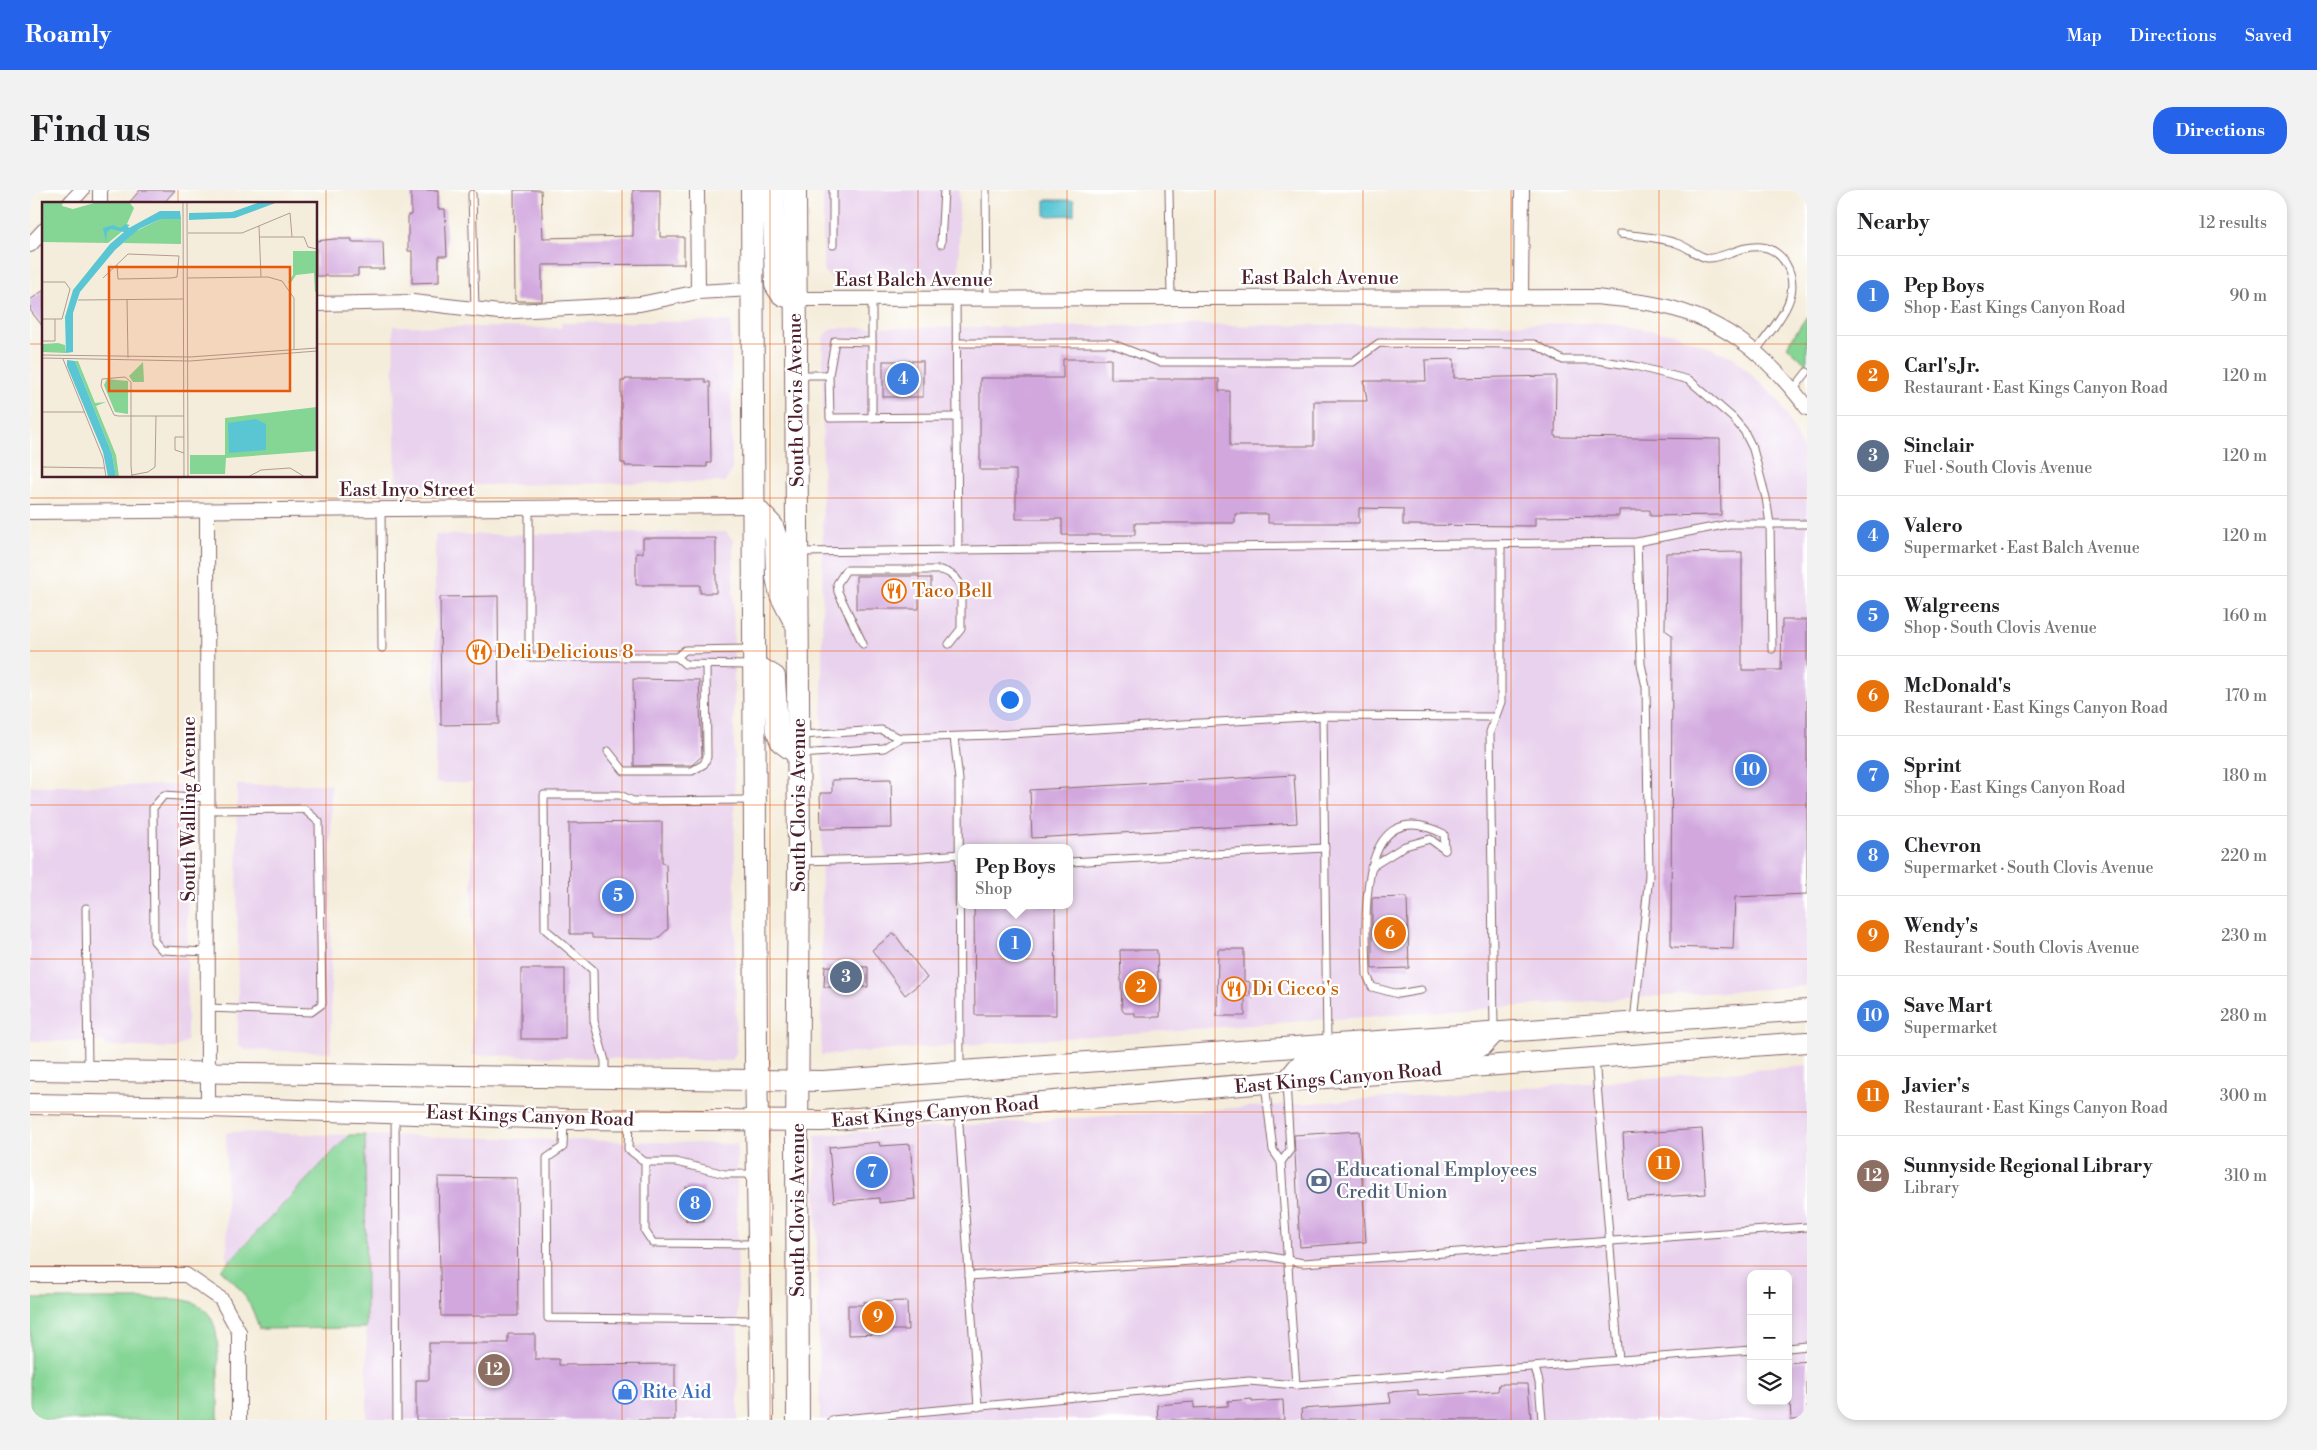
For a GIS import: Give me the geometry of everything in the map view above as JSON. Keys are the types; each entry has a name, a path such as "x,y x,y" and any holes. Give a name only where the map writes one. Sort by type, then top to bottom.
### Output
{"main road":[{"name":"South Clovis Avenue","path":"752,190 757,1121 762,1420"},
{"path":"772,190 776,285 782,294 795,299"},
{"name":"South Clovis Avenue","path":"795,190 796,552 799,629 800,860 798,1420"},
{"path":"754,506 772,526 776,538 777,577 781,595 799,629"},
{"path":"754,657 774,677 777,731 782,742 798,744"},
{"name":"East Kings Canyon Road","path":"30,1070 799,1081 1807,1010"},
{"path":"1286,1082 1298,1066 1475,1049 1484,1046 1494,1033"},
{"name":"East Kings Canyon Road","path":"30,1104 208,1106 629,1120 798,1121 958,1110 1286,1082 1807,1042"}],"street":[{"path":"71,202 82,190"},
{"path":"697,190 698,292"},
{"path":"1522,190 1522,297"},
{"path":"30,245 42,232"},
{"path":"318,304 413,302 499,312 640,304 698,292 752,289"},
{"name":"East Balch Avenue","path":"795,299 1595,297 1650,303 1696,316 1756,350 1776,369 1807,408"},
{"name":"East Inyo Street","path":"30,512 754,506"},
{"name":"South Walling Avenue","path":"207,511 208,1106"},
{"path":"30,1275 186,1275 222,1299 239,1332 239,1420"}],"lane":[{"path":"833,190 833,245"},
{"path":"941,244 944,190"},
{"path":"986,190 986,298"},
{"path":"1169,190 1171,297"},
{"path":"472,194 475,309"},
{"path":"1620,234 1677,243 1707,258 1717,257 1739,248 1764,247 1782,257 1791,272 1793,286 1788,306 1756,350"},
{"path":"956,298 958,550"},
{"path":"872,299 872,418"},
{"path":"872,342 835,342 828,375 830,418 957,417"},
{"path":"956,343 1110,343 1159,362 1352,362 1379,343 1534,344 1563,360 1596,360 1636,366 1689,380 1720,405 1739,424 1753,450 1766,498 1770,524 1772,649"},
{"path":"1793,390 1807,372"},
{"path":"795,375 828,375"},
{"path":"529,508 529,657 677,657 685,650 754,657"},
{"path":"381,509 382,648"},
{"path":"796,552 1637,542 1729,524 1807,524"},
{"path":"1634,1022 1648,875 1646,687 1641,664 1637,542"},
{"path":"1494,1033 1490,732 1501,702 1501,544"},
{"path":"863,644 838,592 838,584 846,570 941,570 949,573 958,580 961,587 961,629 949,644"},
{"path":"677,657 685,664 706,665 754,657"},
{"path":"608,751 624,771 692,771 704,764 707,757 706,665"},
{"path":"798,744 881,730 900,738 954,737 1323,716 1495,717"},
{"path":"1323,716 1327,1045"},
{"path":"954,737 959,780 960,844"},
{"path":"798,744 884,748 900,738"},
{"path":"208,952 162,950 154,941 153,808 164,795 208,804 304,808 320,822 322,1004 310,1012 208,1008"},
{"path":"605,1078 605,1060 594,1021 592,970 545,929 544,795 620,795 633,801 755,800"},
{"path":"1371,867 1404,846 1430,840 1446,850 1444,834 1426,825 1400,825 1390,833 1378,849 1371,867 1367,880 1365,902 1366,975 1372,987 1382,991 1398,994 1420,990"},
{"path":"1073,862 1325,848"},
{"path":"800,860 910,858 958,854"},
{"path":"86,908 88,1072"},
{"path":"960,909 960,1071"},
{"path":"1595,1058 1619,1361"},
{"path":"1281,1162 1290,1150 1286,1082"},
{"path":"1265,1084 1273,1150 1281,1162 1296,1385"},
{"path":"958,1110 978,1407"},
{"path":"394,1112 397,1420"},
{"path":"564,1118 563,1147 547,1158 548,1318 761,1320"},
{"path":"629,1120 628,1149 645,1162 676,1162 725,1174 759,1174"},
{"path":"645,1162 645,1231 653,1243 760,1244"},
{"path":"969,1276 1266,1256 1303,1264 1807,1227"},
{"path":"1792,1348 1807,1346"},
{"path":"832,1420 1249,1381 1296,1385 1747,1350"},
{"path":"1535,1368 1539,1382 1542,1420"}],"shaded area":[{"path":"823,190 959,190 959,278 831,278 823,270"},
{"path":"731,321 732,471 725,482 396,486 393,326 561,328 561,323"},
{"path":"1607,323 1675,334 1733,357 1779,401 1807,458 1807,986 821,1055 823,337 833,328"},
{"path":"726,532 733,540 736,1053 733,1059 727,1061 472,1055 472,783 435,783 435,535"},
{"path":"331,784 331,1052 245,1050 238,1044 237,785"},
{"path":"188,785 187,1041 175,1048 105,1046 105,1042 30,1041 30,786"},
{"path":"1807,1066 1807,1420 820,1420 815,1135 1401,1097"},
{"path":"226,1132 349,1135 227,1263"},
{"path":"365,1135 737,1144 738,1420 367,1420"}],"green space":[{"path":"1807,316 1807,365 1787,346"},
{"path":"349,1135 365,1135 366,1328 259,1329 253,1311 245,1296 221,1270"},
{"path":"30,1299 176,1299 190,1301 201,1306 213,1322 216,1333 218,1420 30,1420"}],"water":[{"path":"1045,200 1074,200 1074,215 1045,216"}],"building":[{"path":"140,190 175,190 165,202 130,202"},
{"path":"411,190 438,190 438,209 445,209 447,256 439,256 439,282 412,283 412,251 408,251 408,215 411,215"},
{"path":"514,190 541,190 543,238 633,236 633,190 660,190 660,237 684,237 684,264 542,265 542,301 515,301"},
{"path":"352,239 352,242 383,242 384,269 358,269 358,276 318,276 318,241"},
{"path":"42,291 42,325 30,310 30,300"},
{"path":"1063,359 1111,359 1111,379 1219,379 1219,391 1230,391 1230,446 1314,446 1314,401 1367,401 1364,381 1426,381 1425,360 1454,359 1454,378 1556,376 1555,437 1720,439 1721,515 1650,516 1650,510 1619,510 1619,516 1535,517 1535,526 1403,525 1403,509 1359,508 1359,523 1268,523 1268,514 1235,514 1235,523 1135,523 1135,535 1062,535 1062,519 1016,519 1016,470 980,470 980,378 1063,378"},
{"path":"883,361 923,361 923,397 883,397"},
{"path":"625,379 705,379 705,382 710,382 711,463 707,463 707,467 625,466 625,463 621,463 621,381 625,381"},
{"path":"643,538 716,538 716,593 700,593 700,585 636,585 636,553 643,553"},
{"path":"1742,552 1742,670 1781,670 1782,620 1807,620 1807,894 1735,897 1733,949 1671,947 1672,635 1665,630 1666,553"},
{"name":"Taco Bell","path":"856,576 919,576 919,578 931,578 931,593 919,593 919,609 856,609"},
{"path":"498,596 499,724 441,725 440,597"},
{"path":"633,679 699,680 702,756 692,765 634,766"},
{"path":"1294,775 1297,823 1032,838 1030,790"},
{"path":"891,779 892,828 821,829 820,793 832,793 832,780"},
{"path":"662,822 662,863 666,864 668,929 657,939 592,938 592,934 570,934 569,823"},
{"path":"1407,897 1409,968 1372,969 1372,898"},
{"path":"974,909 1055,909 1056,1015 975,1015"},
{"path":"894,933 927,978 905,995 872,950"},
{"name":"Di Cicco's","path":"1218,949 1244,949 1244,981 1250,982 1250,996 1245,996 1245,1016 1217,1016"},
{"path":"1120,950 1157,950 1158,980 1161,980 1160,1017 1135,1017 1135,1013 1125,1013 1122,1010"},
{"path":"825,966 868,967 868,987 824,987"},
{"path":"521,969 565,969 565,1039 521,1039"},
{"path":"1702,1129 1706,1194 1627,1199 1623,1134"},
{"path":"1359,1131 1366,1242 1300,1247 1294,1135"},
{"path":"879,1142 880,1146 910,1144 915,1199 879,1203 879,1198 834,1202 829,1147"},
{"path":"438,1177 517,1178 518,1316 441,1316"},
{"path":"686,1187 704,1187 704,1221 686,1221"},
{"path":"907,1301 908,1330 882,1330 882,1334 848,1335 848,1305 864,1305 864,1302"},
{"path":"508,1334 535,1334 535,1359 559,1359 559,1365 675,1364 675,1420 416,1420 416,1380 429,1380 429,1343 508,1343"},
{"path":"1807,1361 1807,1420 1791,1420 1792,1363"},
{"path":"1499,1384 1528,1384 1531,1420 1302,1420 1301,1409 1391,1403 1389,1392 1418,1390 1418,1396 1498,1391"},
{"path":"1252,1399 1252,1402 1283,1400 1284,1420 1158,1420 1157,1405 1194,1402 1194,1408 1228,1406 1228,1401"}],"place":[{"name":"Valero","path":"903,379"},
{"name":"Taco Bell","path":"894,591"},
{"name":"Deli Delicious 8","path":"479,652"},
{"name":"Save Mart","path":"1751,770"},
{"name":"Walgreens","path":"618,896"},
{"name":"McDonald's","path":"1390,933"},
{"name":"Pep Boys","path":"1015,944"},
{"name":"Sinclair","path":"846,977"},
{"name":"Carl's Jr.","path":"1141,987"},
{"name":"Di Cicco's","path":"1234,989"},
{"name":"Javier's","path":"1664,1164"},
{"name":"Sprint","path":"872,1172"},
{"name":"Educational Employees Credit Union","path":"1319,1181"},
{"name":"Chevron","path":"695,1204"},
{"name":"Wendy's","path":"878,1317"},
{"name":"Sunnyside Regional Library","path":"494,1370"},
{"name":"Rite Aid","path":"625,1392"}]}
